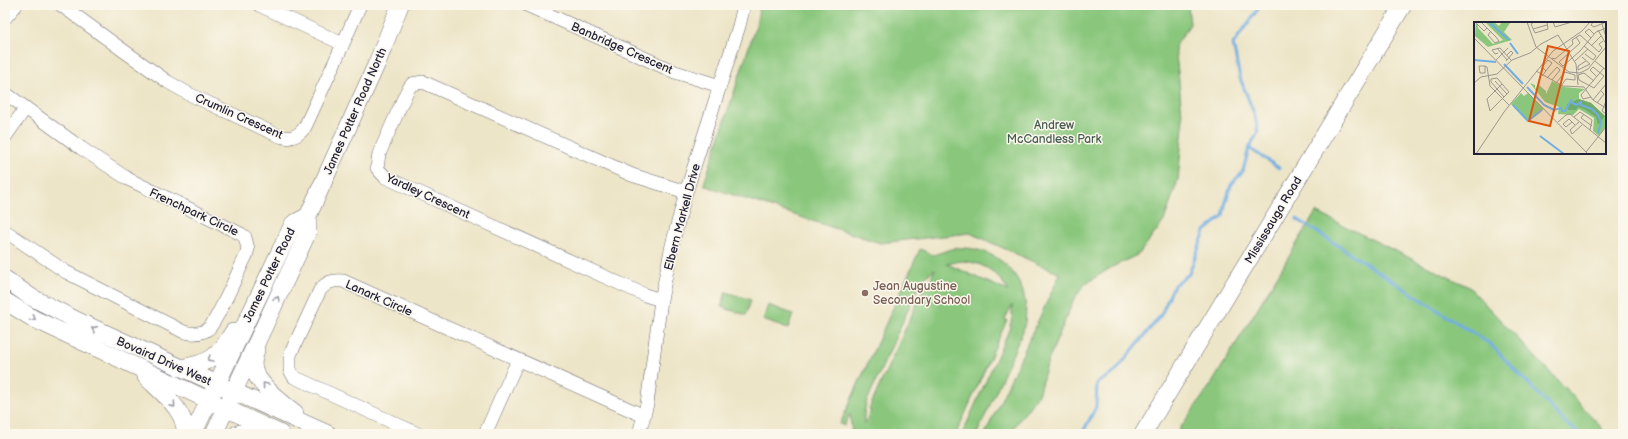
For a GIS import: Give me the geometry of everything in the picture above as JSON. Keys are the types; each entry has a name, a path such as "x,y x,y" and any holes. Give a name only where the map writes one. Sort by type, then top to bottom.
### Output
{"main road":[{"name":"James Potter Road North","path":"308,216 377,63 400,5"},
{"name":"Mississauga Road","path":"1143,434 1402,5"},
{"name":"James Potter Road","path":"193,434 293,224 308,216 308,232 214,434"},
{"name":"Bovaird Drive West","path":"5,279 31,297 78,321 322,431"},
{"name":"Bovaird Drive West","path":"5,301 34,319 135,368 281,434"},
{"path":"180,368 198,365 211,360 227,342 234,330 246,322"},
{"path":"260,334 254,357 254,368 259,377 281,402 322,431"},
{"path":"135,368 179,411 186,426 185,434"},
{"path":"237,434 260,430 274,434"}],"street":[{"path":"5,18 16,5"},
{"name":"Crumlin Crescent","path":"61,5 135,60 179,88 226,112 286,138 297,136 305,127 360,5"},
{"path":"259,5 343,44"},
{"name":"Banbridge Crescent","path":"527,5 675,72 720,86"},
{"name":"Elbern Markell Drive","path":"639,434 644,416 654,362 661,300 672,245 686,192 744,5"},
{"name":"Yardley Crescent","path":"661,300 638,292 385,177 377,168 379,154 407,91 412,84 423,82 632,175 686,192"},
{"name":"Frenchpark Circle","path":"5,93 25,109 128,179 242,234 246,237 248,249 213,324 202,332 192,334 66,272 5,231"},
{"path":"5,137 25,109"},
{"name":"Lanark Circle","path":"418,434 294,377 290,370 290,355 320,290 325,284 331,281 343,281 644,416"},
{"path":"485,434 518,360"}],"green space":[{"name":"Andrew McCandless Park","path":"760,5 1188,5 1190,24 1175,47 1183,127 1178,180 1164,221 1139,254 1112,267 1085,284 1074,299 1048,361 1038,395 1009,434 985,434 1060,274 970,233 880,243 706,186 704,184 756,25"},
{"path":"1316,212 1469,287 1598,423 1606,434 1176,434 1212,383"},
{"path":"955,248 972,249 987,253 1001,261 1012,271 1020,283 1024,298 1026,314 1023,331 977,434 962,434 1009,330 1012,318 1012,305 1005,319 1007,320 956,434 852,434 850,415 844,426 840,424 920,249 933,255","holes":["961,261 976,263 989,269 1000,278 1008,291 947,264","935,269 928,284 926,283 869,409 871,411 864,425 866,403 916,292 925,277"]},
{"path":"726,292 751,300 746,315 721,307"},
{"path":"768,305 793,314 788,329 763,320"}],"waterway":[{"path":"1082,434 1096,407 1097,383 1114,373 1161,315 1174,285 1189,274 1205,231 1223,216 1231,185 1243,171 1249,148 1258,132 1255,116 1240,78 1233,44 1261,5"},
{"path":"1249,148 1279,168"},
{"path":"1297,219 1490,344 1569,426 1580,434"}],"place":[{"name":"Jean Augustine Secondary School","path":"865,293"}]}
